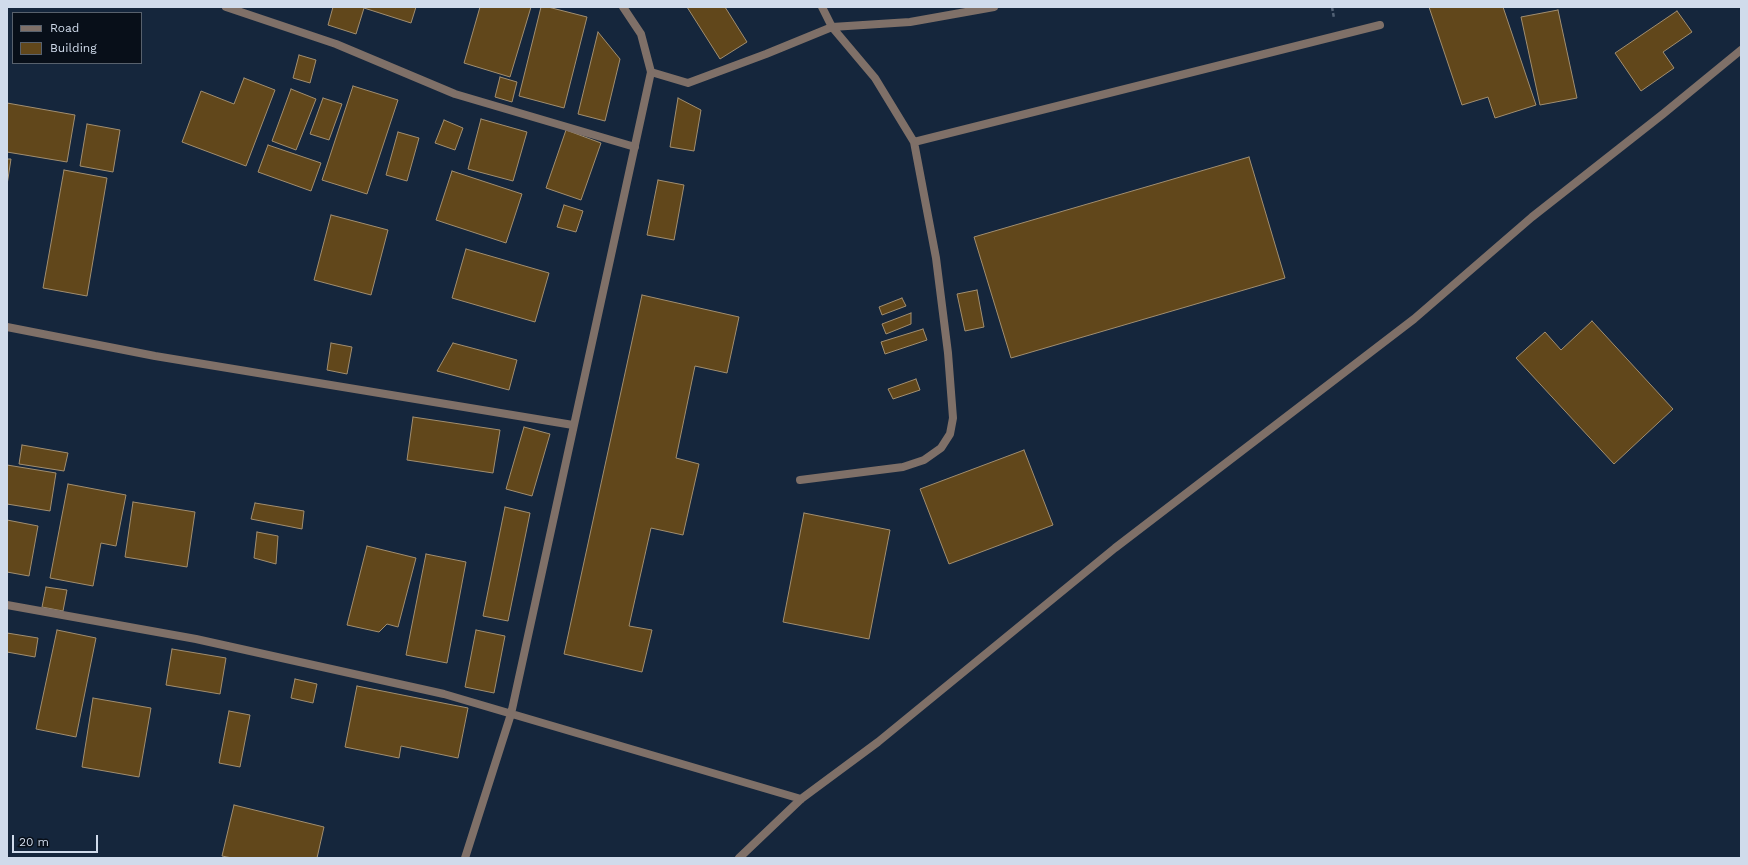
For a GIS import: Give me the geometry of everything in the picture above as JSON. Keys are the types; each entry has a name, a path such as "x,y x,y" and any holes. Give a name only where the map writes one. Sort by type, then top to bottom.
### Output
{"street":[{"path":"226,7 336,44 455,94 635,147"},
{"path":"464,858 511,714 651,72 641,34 623,7"},
{"path":"800,480 903,467 924,460 940,448 950,434 953,418 945,329 936,258 914,142 875,78 832,27 822,7"},
{"path":"651,72 688,83 766,54 832,27 910,22 994,7"},
{"path":"914,142 1380,25"},
{"path":"739,858 801,799 878,742 1115,548 1414,319 1532,217 1663,114 1741,50"},
{"path":"7,327 163,357 573,426"},
{"path":"7,605 196,639 444,694 801,799"}],"building":[{"path":"333,7 416,7 411,23 364,8 356,34 328,25"},
{"path":"480,7 531,7 510,77 464,63"},
{"path":"541,7 548,7 587,17 564,108 519,96"},
{"path":"687,7 725,7 747,42 720,59"},
{"path":"1429,7 1503,7 1536,105 1495,118 1488,97 1462,105"},
{"path":"1558,10 1577,98 1540,105 1521,17"},
{"path":"1677,11 1692,32 1663,52 1674,68 1641,91 1615,53"},
{"path":"598,32 620,59 605,121 578,114"},
{"path":"299,55 316,60 310,83 293,78"},
{"path":"500,77 517,82 512,102 495,97"},
{"path":"244,78 275,90 246,166 182,142 201,91 234,104"},
{"path":"353,86 398,100 367,194 322,180"},
{"path":"291,89 316,99 296,150 272,141"},
{"path":"323,98 342,104 329,140 310,134"},
{"path":"678,98 701,110 694,151 670,147"},
{"path":"7,103 75,115 67,162 7,152"},
{"path":"481,119 527,132 513,181 468,169"},
{"path":"444,120 463,128 455,150 435,143"},
{"path":"87,124 120,130 113,172 80,166"},
{"path":"566,130 601,143 581,200 546,188"},
{"path":"398,132 419,138 407,181 386,175"},
{"path":"268,145 321,163 311,191 258,172"},
{"path":"1249,157 1285,278 1011,358 974,237"},
{"path":"7,159 11,159 7,185"},
{"path":"64,170 107,178 87,296 43,288"},
{"path":"452,171 522,194 506,243 436,220"},
{"path":"658,180 684,185 674,240 647,235"},
{"path":"564,205 583,211 576,232 557,227"},
{"path":"331,215 388,230 371,295 314,280"},
{"path":"466,249 549,273 535,322 452,298"},
{"path":"977,290 984,327 965,331 957,294"},
{"path":"642,295 739,317 727,373 695,366 676,458 699,464 683,535 651,528 629,626 652,630 642,672 564,654"},
{"path":"902,298 906,306 882,315 879,307"},
{"path":"911,313 911,324 886,334 882,324"},
{"path":"1592,321 1673,409 1614,464 1516,358 1545,332 1561,350"},
{"path":"923,329 927,340 885,354 881,342"},
{"path":"331,343 352,347 347,374 327,370"},
{"path":"453,343 517,360 509,390 437,371"},
{"path":"916,379 920,390 893,399 888,389"},
{"path":"413,417 500,430 493,473 407,460"},
{"path":"524,427 550,434 532,496 506,489"},
{"path":"22,445 68,453 64,471 19,464"},
{"path":"1024,450 1053,525 949,564 920,489"},
{"path":"7,465 56,473 50,511 7,504"},
{"path":"68,484 126,495 116,546 101,543 93,586 50,578"},
{"path":"133,502 195,512 187,567 125,557"},
{"path":"255,503 304,511 302,529 251,519"},
{"path":"505,507 530,513 508,621 483,616"},
{"path":"804,513 890,530 869,639 783,622"},
{"path":"7,520 38,526 29,576 7,572"},
{"path":"257,532 278,536 276,564 254,558"},
{"path":"367,546 416,558 398,627 387,624 379,632 347,625"},
{"path":"426,554 466,562 447,663 406,655"},
{"path":"46,587 67,590 63,611 42,607"},
{"path":"57,630 96,638 76,737 36,729"},
{"path":"476,630 505,636 494,693 465,687"},
{"path":"7,633 38,638 35,657 7,652"},
{"path":"172,649 226,658 220,694 166,685"},
{"path":"295,679 317,684 313,703 291,698"},
{"path":"357,686 468,708 458,758 401,746 399,758 345,747"},
{"path":"93,698 151,708 139,777 82,767"},
{"path":"229,711 250,715 240,767 219,763"},
{"path":"234,805 324,827 317,858 232,858 222,856"}]}
